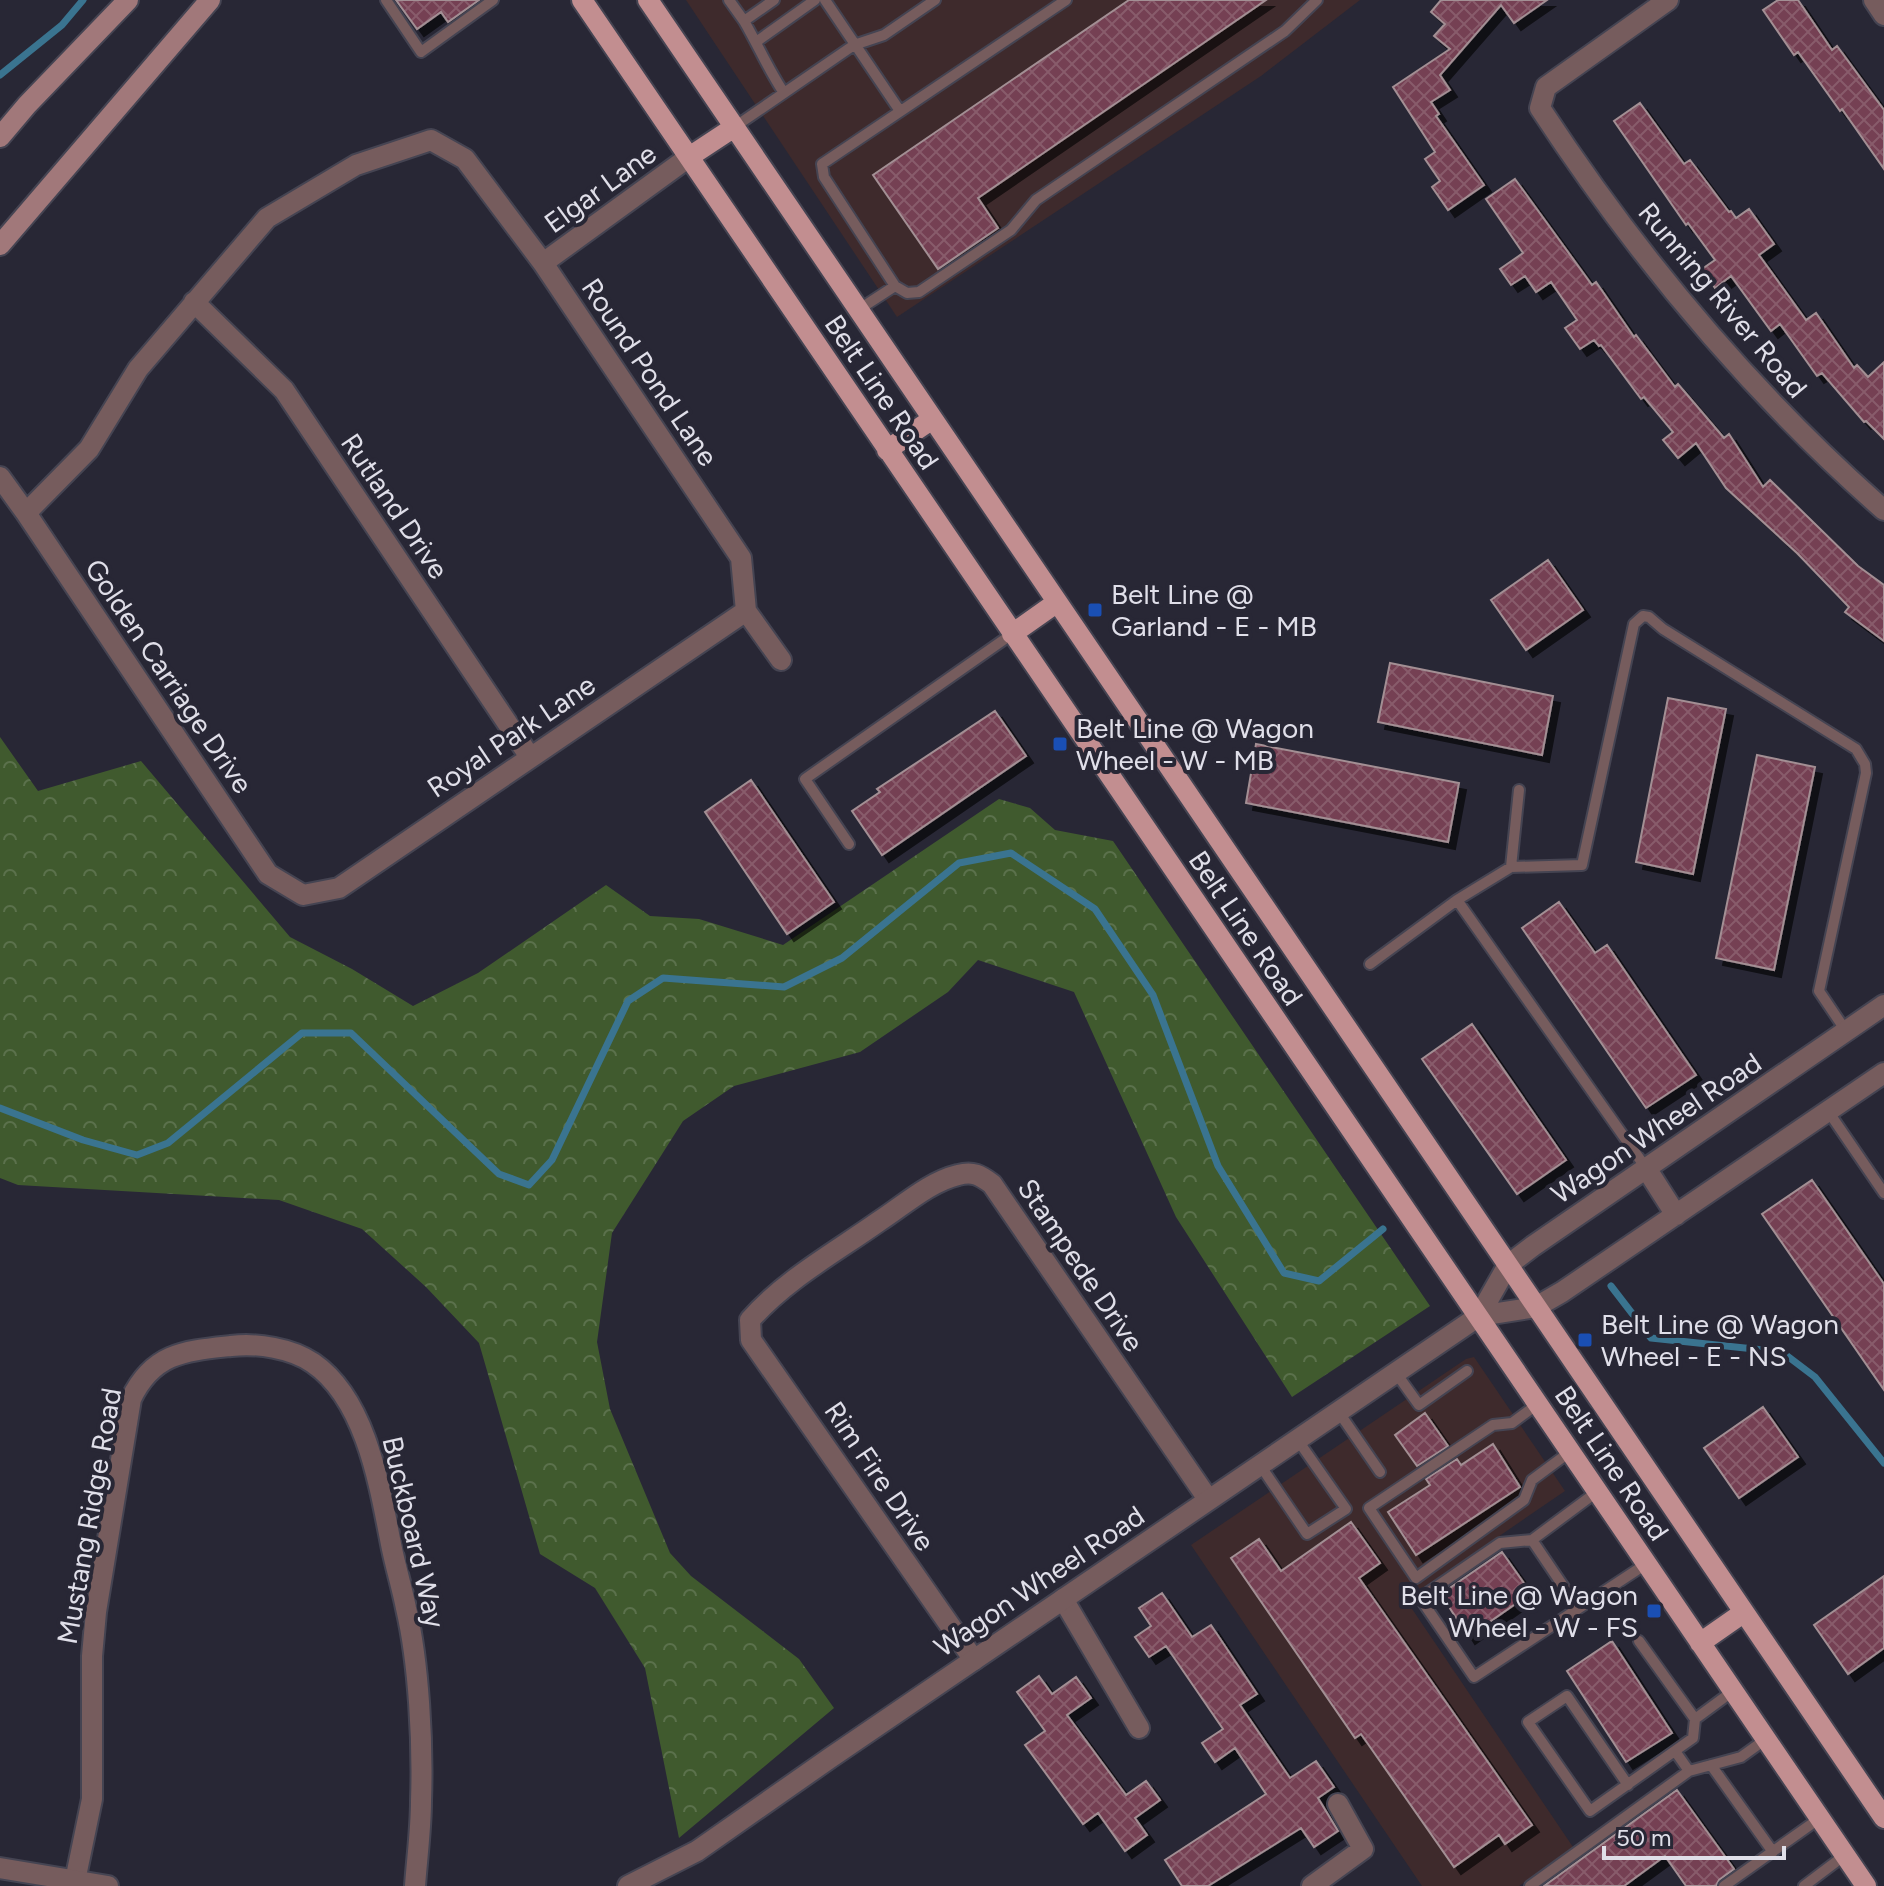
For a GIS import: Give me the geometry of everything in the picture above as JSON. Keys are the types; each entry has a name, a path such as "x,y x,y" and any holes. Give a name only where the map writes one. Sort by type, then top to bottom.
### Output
{"main road":[{"path":"0,137 128,0"},
{"path":"0,245 210,0"},
{"name":"Belt Line Road","path":"582,0 1866,1886"},
{"name":"Belt Line Road","path":"648,0 1884,1818"},
{"path":"689,157 733,128"},
{"path":"887,450 931,420"},
{"path":"1012,634 1056,603"},
{"path":"1700,1643 1743,1613"}],"street":[{"name":"Running River Road","path":"1668,0 1546,87 1540,108 1586,179 1674,294 1791,424 1884,510"},
{"path":"1874,0 1884,15"},
{"name":"Round Pond Lane","path":"194,302 267,218 356,165 431,140 465,159 543,263 741,558 746,611"},
{"name":"Elgar Lane","path":"543,263 689,157"},
{"path":"26,513 89,449 138,369 194,302"},
{"name":"Rutland Drive","path":"194,302 284,390 530,757"},
{"name":"Golden Carriage Drive","path":"0,477 268,874 303,895"},
{"path":"746,611 781,660"},
{"name":"Royal Park Lane","path":"303,895 339,888 746,611"},
{"name":"Wagon Wheel Road","path":"1479,1316 1508,1265 1884,1005"},
{"name":"Wagon Wheel Road","path":"628,1886 697,1851 1479,1316 1536,1307 1884,1073"},
{"path":"1646,1168 1676,1215"},
{"name":"Stampede Drive","path":"750,1320 768,1300 942,1180 977,1173 992,1184 1009,1206 1088,1327 1208,1499"},
{"name":"Rim Fire Drive","path":"750,1320 751,1340 974,1660"},
{"name":"Buckboard Way","path":"161,1359 236,1345 268,1347 292,1353 313,1362 332,1380 358,1422 371,1454 407,1609 414,1656 421,1801 415,1886"},
{"name":"Mustang Ridge Road","path":"74,1884 92,1799 92,1656 96,1612 131,1399 141,1378 161,1359"},
{"path":"1063,1599 1139,1728"},
{"path":"1312,1886 1363,1849 1338,1804"},
{"path":"0,1868 74,1884 108,1886"}],"lane":[{"path":"386,0 421,52 493,0"},
{"path":"729,0 756,42 762,61 784,93"},
{"path":"744,21 774,0"},
{"path":"756,42 815,0"},
{"path":"825,0 900,111"},
{"path":"733,128 854,45 884,35 935,0"},
{"path":"1066,0 822,164 824,177 895,286 907,293 919,292 1011,230 1036,200 1285,31 1317,0"},
{"path":"857,310 895,286"},
{"path":"1370,964 1457,900 1511,867 1582,865 1634,624 1643,616 1856,749 1865,764 1866,773 1819,991 1846,1031"},
{"path":"849,844 805,779 1012,634"},
{"path":"1511,867 1519,790"},
{"path":"1457,900 1646,1168"},
{"path":"1828,1111 1884,1193"},
{"path":"1396,1373 1419,1405 1467,1371"},
{"path":"1260,1465 1307,1534 1346,1509 1369,1508 1493,1425 1512,1423 1539,1403"},
{"path":"1338,1411 1380,1472"},
{"path":"1297,1439 1346,1509"},
{"path":"1369,1508 1416,1578 1524,1500 1532,1480 1571,1451"},
{"path":"1598,1491 1532,1540 1500,1543 1420,1598 1474,1677 1646,1564"},
{"path":"1532,1540 1578,1608"},
{"path":"1628,1785 1567,1696 1528,1722 1590,1811 1628,1785 1693,1738 1695,1719 1639,1641"},
{"path":"1695,1719 1733,1691"},
{"path":"1530,1886 1689,1771 1741,1757 1766,1739"},
{"path":"1675,1751 1689,1771"},
{"path":"1711,1765 1773,1852"},
{"path":"1724,1886 1820,1818"},
{"path":"1804,1886 1845,1855"}],"shaded area":[{"path":"686,0 1360,0 1261,76 897,317"},
{"path":"1474,1357 1565,1491 1406,1600 1573,1847 1519,1886 1422,1886 1191,1545 1466,1359"}],"green space":[{"path":"0,737 38,791 141,761 290,937 352,969 413,1006 478,973 606,885 650,916 699,919 783,945 999,799 1030,808 1055,830 1113,841 1430,1306 1292,1397 1176,1217 1074,992 978,960 948,992 860,1052 734,1086 683,1121 612,1233 597,1342 610,1409 670,1553 691,1576 799,1659 834,1708 679,1838 645,1668 595,1588 540,1554 479,1343 426,1287 362,1229 279,1200 18,1185 0,1178"}],"building":[{"path":"396,0 479,0 448,22 441,12 417,29"},
{"path":"1129,0 1266,0 978,198 998,228 938,269 873,175"},
{"path":"1441,0 1547,0 1514,23 1501,5 1440,75 1450,90 1431,102 1439,114 1436,116 1484,185 1448,210 1432,187 1440,181 1425,159 1435,152 1393,87 1450,49 1434,36 1445,24 1431,12"},
{"path":"1778,0 1798,0 1832,50 1837,46 1884,110 1884,169 1842,109 1840,111 1798,52 1794,55 1763,10"},
{"path":"1640,103 1684,164 1690,160 1729,212 1736,218 1749,209 1774,244 1759,255 1806,320 1816,313 1854,368 1857,365 1868,377 1884,362 1884,439 1864,422 1822,373 1817,376 1780,324 1771,331 1731,276 1715,288 1702,269 1715,260 1688,223 1686,225 1614,121"},
{"path":"1515,179 1592,285 1596,282 1634,337 1636,335 1675,387 1678,384 1724,438 1729,434 1763,487 1770,480 1858,566 1884,585 1884,641 1845,612 1849,607 1797,553 1726,488 1696,443 1678,458 1663,440 1673,432 1644,397 1641,399 1601,345 1594,340 1580,349 1565,328 1577,320 1551,282 1536,292 1525,276 1511,285 1500,269 1523,253 1486,199"},
{"path":"1548,560 1583,610 1526,650 1491,600"},
{"path":"1390,663 1553,696 1542,755 1378,722"},
{"path":"1668,698 1726,709 1693,874 1636,862"},
{"path":"995,711 1026,756 882,855 852,811 880,792 877,789"},
{"path":"1256,744 1459,783 1448,842 1246,803"},
{"path":"1757,755 1815,767 1774,970 1716,958"},
{"path":"751,780 834,902 787,934 705,812"},
{"path":"1559,902 1595,953 1607,945 1696,1075 1646,1108 1522,928"},
{"path":"1472,1024 1566,1160 1517,1194 1422,1059"},
{"path":"1812,1180 1884,1284 1884,1390 1762,1214"},
{"path":"1763,1407 1798,1457 1739,1498 1704,1448"},
{"path":"1425,1413 1448,1446 1417,1466 1395,1435"},
{"path":"1493,1444 1520,1487 1416,1555 1388,1512 1430,1485 1426,1479 1457,1459 1461,1465"},
{"path":"1351,1522 1380,1563 1359,1578 1532,1825 1505,1844 1499,1835 1454,1867 1361,1734 1355,1738 1231,1558 1259,1539 1281,1571"},
{"path":"1502,1552 1531,1593 1468,1637 1441,1594"},
{"path":"1884,1576 1884,1648 1848,1674 1814,1625"},
{"path":"1162,1593 1192,1637 1211,1625 1257,1694 1240,1705 1290,1778 1316,1761 1334,1787 1318,1798 1338,1831 1314,1847 1301,1828 1208,1886 1182,1886 1165,1860 1266,1794 1235,1748 1215,1762 1202,1743 1223,1729 1166,1646 1149,1657 1135,1637 1151,1626 1139,1608"},
{"path":"1612,1641 1672,1733 1626,1762 1567,1671"},
{"path":"1039,1676 1052,1694 1076,1677 1091,1698 1067,1715 1126,1795 1146,1781 1160,1800 1135,1818 1147,1835 1125,1851 1098,1813 1083,1824 1025,1745 1045,1731 1017,1692"},
{"path":"1677,1790 1734,1869 1716,1886 1686,1886 1665,1856 1624,1886 1544,1886"}],"waterway":[{"path":"0,75 62,25 83,0"},
{"path":"0,1108 83,1140 137,1155 168,1143 302,1033 351,1033 499,1174 529,1185 552,1160 628,1001 663,978 784,987 842,958 959,863 1011,853 1095,909 1153,995 1218,1166 1284,1273 1319,1281 1383,1229"},
{"path":"1611,1286 1651,1338 1782,1352 1815,1377 1884,1463"}],"place":[{"name":"Belt Line @ Garland - E - MB","path":"1095,610"},
{"name":"Belt Line @ Wagon Wheel - W - MB","path":"1060,744"},
{"name":"Belt Line @ Wagon Wheel - E - NS","path":"1585,1340"},
{"name":"Belt Line @ Wagon Wheel - W - FS","path":"1654,1611"}]}
